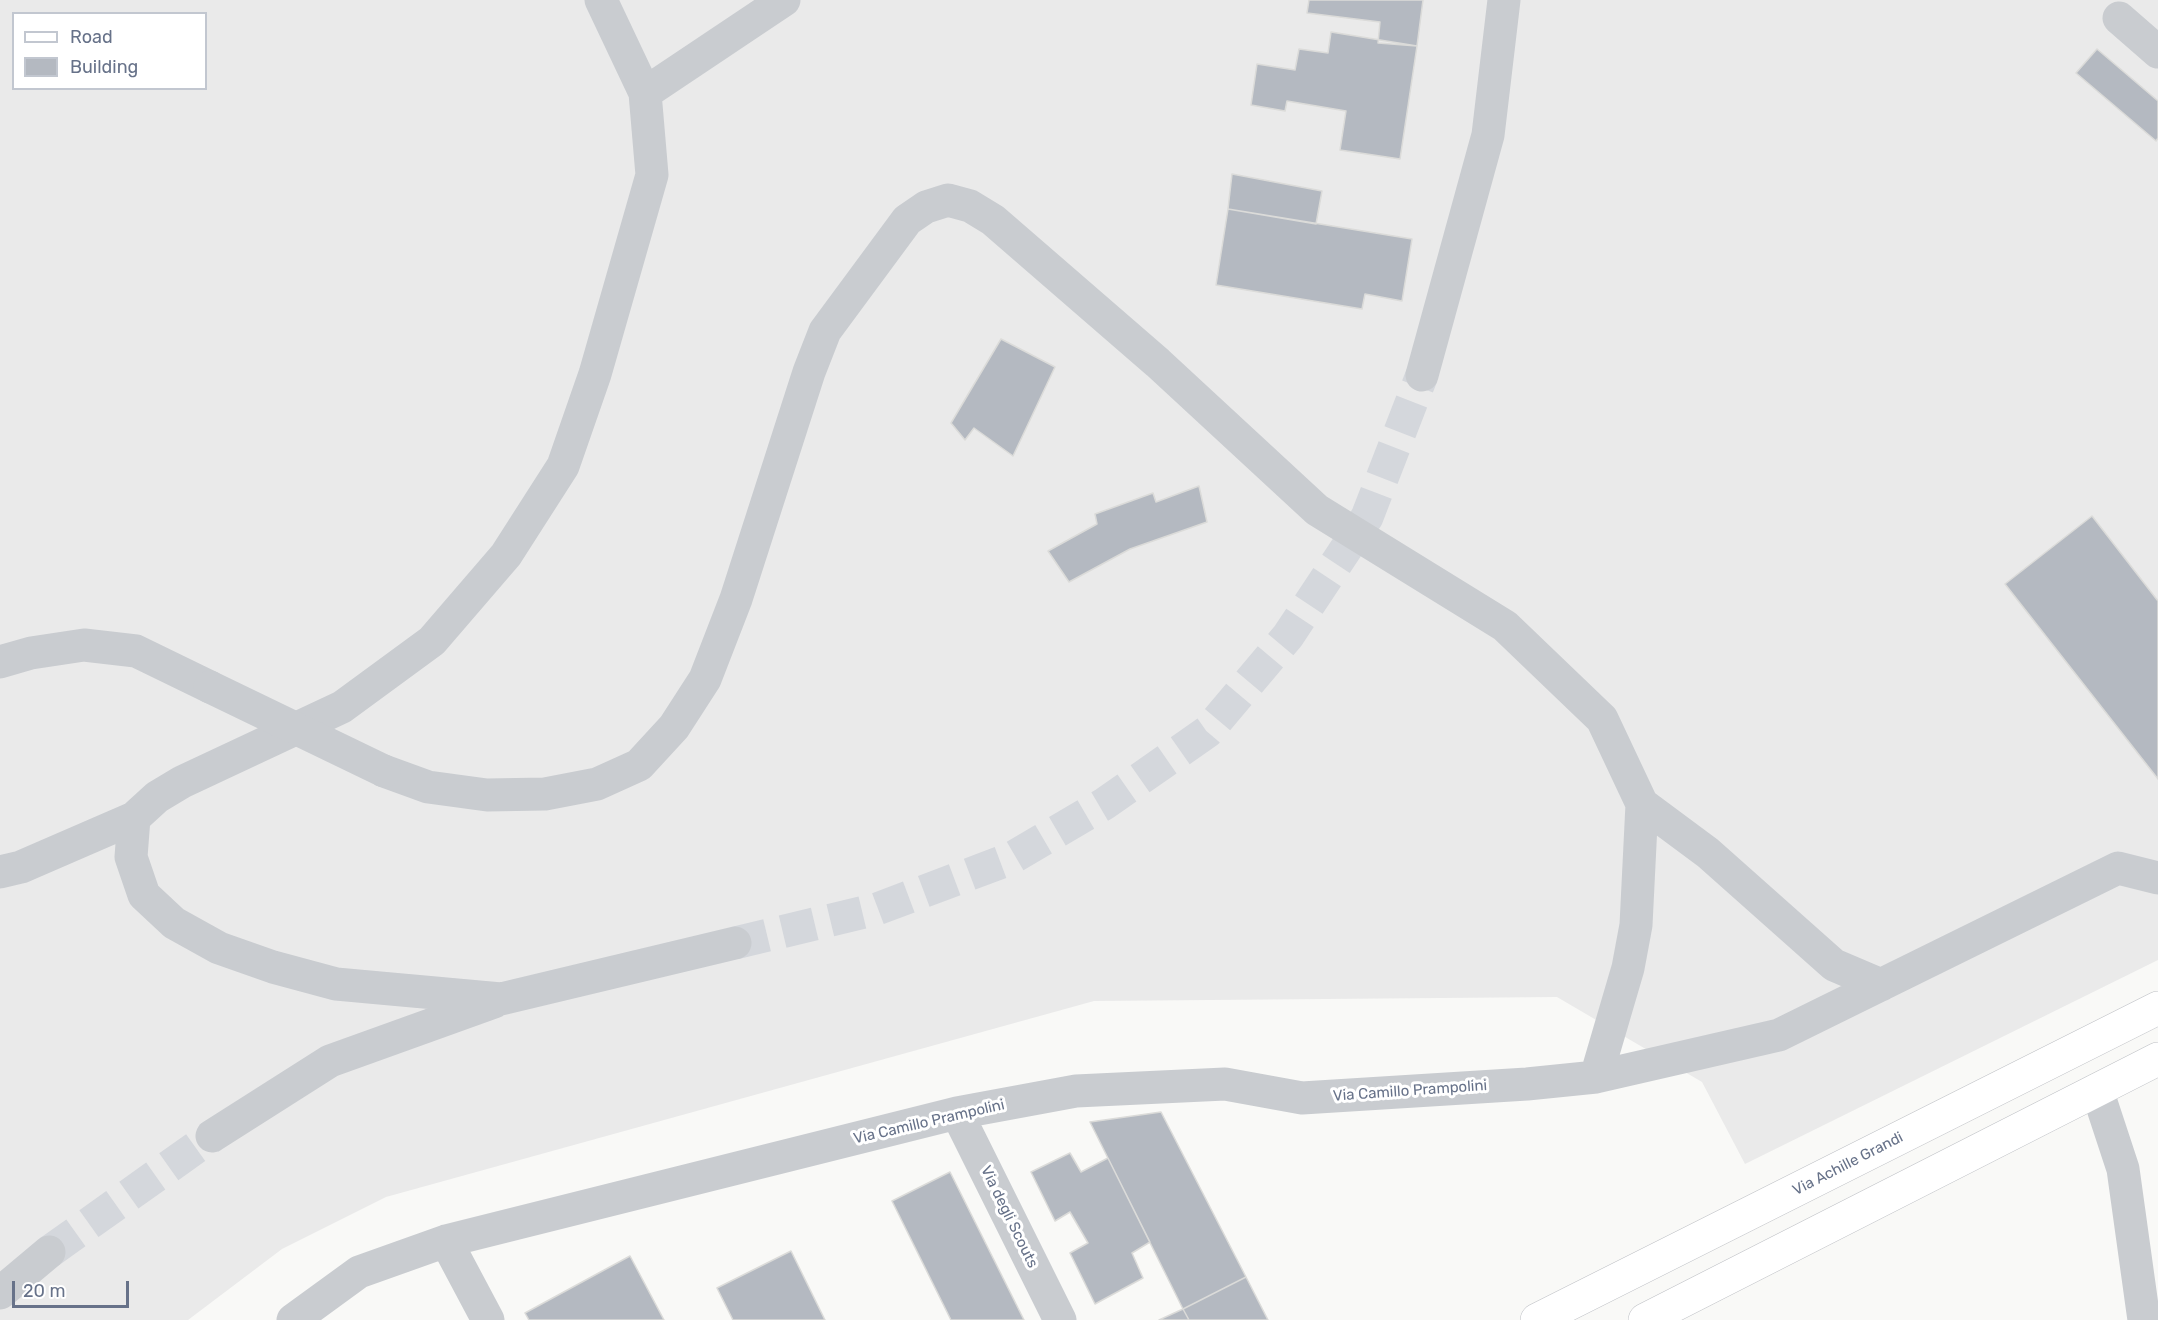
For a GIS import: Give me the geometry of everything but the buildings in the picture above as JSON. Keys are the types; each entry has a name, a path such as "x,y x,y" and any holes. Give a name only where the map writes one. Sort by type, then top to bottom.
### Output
{"main road":[{"name":"Via Achille Grandi","path":"1537,1320 2158,1008"},
{"path":"1645,1320 2158,1059"}],"street":[{"path":"0,872 21,867 134,818 157,797 182,782 342,707 432,641 506,555 562,466 595,374 652,175 645,93 601,0"},
{"path":"710,50 744,13 748,0"},
{"path":"645,93 784,0"},
{"path":"1422,375 1488,135 1504,0"},
{"path":"2119,18 2158,52"},
{"path":"0,662 31,653 84,645 136,651 384,771 428,787 487,795 545,794 597,784 639,765 674,727 705,679 736,599 809,372 825,331 907,220 926,207 948,200 970,206 993,220 1158,363 1317,510 1505,626 1602,719 1642,804 1636,926 1628,968 1596,1077"},
{"path":"1642,804 1708,853 1834,964 1881,985"},
{"path":"134,818 131,857 144,895 174,922 219,948 273,967 336,984 501,999"},
{"name":"Via Camillo Prampolini","path":"293,1320 359,1272 446,1241 957,1113 1076,1091 1225,1084 1302,1098 1527,1084 1596,1077 1779,1035 2118,868 2158,878"},
{"path":"212,1136 330,1061 501,999 735,943"},
{"path":"2097,1090 2123,1169 2144,1320"},
{"name":"Via degli Scouts","path":"957,1113 1060,1320"},
{"path":"446,1241 488,1320"},
{"path":"0,1293 49,1252"}],"shaded area":[{"path":"0,0 2158,0 2158,960 1745,1164 1702,1082 1557,997 1094,1001 386,1197 282,1249 188,1320 0,1320"}],"tunnel":[{"path":"735,943 877,909 1010,859 1104,804 1207,732 1288,636 1367,517 1422,375"},
{"path":"49,1252 212,1136"}]}
